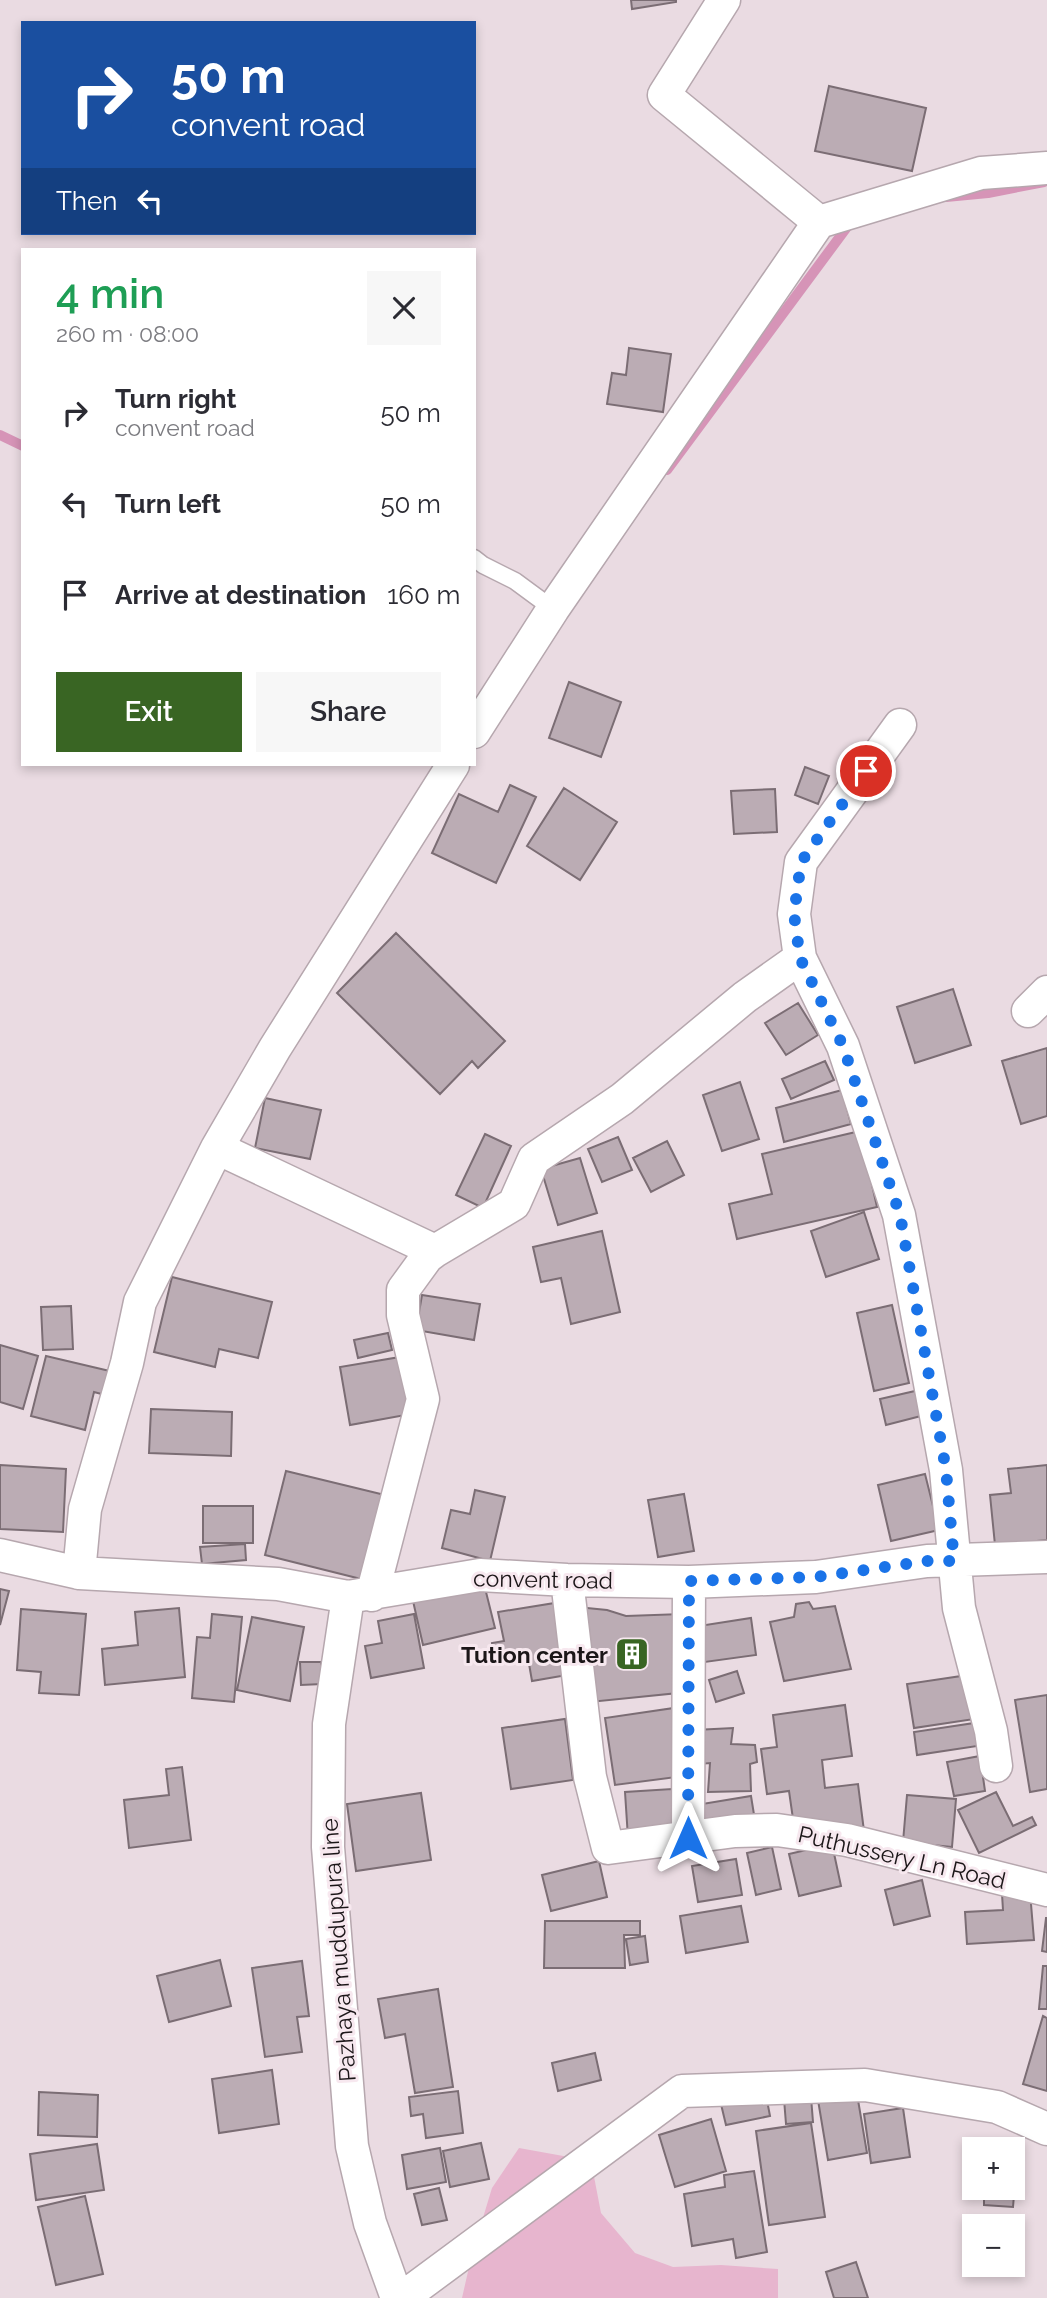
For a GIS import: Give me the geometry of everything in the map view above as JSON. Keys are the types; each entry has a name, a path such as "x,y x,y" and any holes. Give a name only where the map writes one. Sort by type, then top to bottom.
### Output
{"street":[{"path":"724,0 664,95 819,222"},
{"path":"476,729 553,609 819,222 981,173 1047,168"},
{"path":"900,725 801,862 794,914 800,958 843,1046 900,1215 946,1470 960,1608 992,1731 996,1766"},
{"path":"79,1573 85,1509 127,1363 140,1303 217,1148 275,1048 452,766"},
{"name":"Pazhaya muddupura line","path":"397,2298 370,2222 352,2146 328,1847 329,1724 360,1596 423,1399 403,1314 403,1290 426,1257 514,1204 534,1159 622,1099 745,997 800,958"},
{"path":"217,1148 435,1251"},
{"name":"convent road","path":"0,1555 79,1573 278,1584 360,1596 480,1575 567,1580 689,1581 816,1577 927,1561 1047,1557"},
{"name":"Puthussery Ln Road","path":"567,1580 590,1777 608,1848 735,1832 777,1830 847,1840 1047,1890"},
{"path":"688,1838 689,1581"},
{"path":"402,2298 682,2091 865,2085 997,2107 1047,2129"}],"lane":[{"path":"476,560 515,581 553,609"}],"shaded area":[{"path":"519,2148 591,2161 601,2213 635,2253 673,2267 721,2265 778,2269 778,2298 462,2298 492,2188"}],"building":[{"path":"631,0 676,0 676,2 632,9"},
{"path":"829,86 926,108 912,171 815,151"},
{"path":"629,348 671,354 663,412 607,404 612,373 626,375"},
{"path":"569,682 621,702 601,757 549,738"},
{"path":"805,767 829,776 818,804 795,795"},
{"path":"510,785 536,797 496,883 432,853 459,794 498,812"},
{"path":"564,788 617,822 580,880 527,846"},
{"path":"775,789 777,832 734,834 731,791"},
{"path":"396,933 505,1041 478,1068 472,1061 440,1094 337,993"},
{"path":"953,989 971,1045 915,1063 897,1007"},
{"path":"798,1003 818,1035 786,1055 765,1023"},
{"path":"1047,1048 1047,1116 1021,1124 1002,1061"},
{"path":"825,1061 834,1080 791,1099 782,1079"},
{"path":"740,1082 759,1139 722,1151 703,1095"},
{"path":"842,1090 851,1124 784,1142 776,1108"},
{"path":"265,1098 321,1110 310,1159 255,1148"},
{"path":"860,1131 877,1207 737,1239 729,1204 772,1194 762,1154"},
{"path":"485,1134 511,1146 483,1208 456,1195"},
{"path":"618,1137 632,1170 602,1182 588,1149"},
{"path":"667,1141 684,1175 651,1192 633,1158"},
{"path":"580,1158 597,1213 558,1225 541,1169"},
{"path":"864,1212 879,1259 826,1277 811,1231"},
{"path":"602,1231 620,1312 571,1324 561,1278 541,1282 533,1247"},
{"path":"172,1277 272,1302 258,1358 219,1349 215,1367 154,1352"},
{"path":"422,1295 480,1304 474,1340 416,1330"},
{"path":"892,1305 909,1383 874,1391 857,1313"},
{"path":"71,1306 73,1349 43,1350 41,1307"},
{"path":"388,1333 392,1350 358,1358 354,1340"},
{"path":"0,1345 38,1356 23,1409 0,1402"},
{"path":"46,1356 114,1372 109,1396 94,1392 85,1430 31,1416"},
{"path":"400,1357 411,1414 350,1425 340,1367"},
{"path":"915,1391 921,1416 886,1425 880,1399"},
{"path":"151,1409 232,1412 231,1456 149,1453"},
{"path":"0,1465 66,1469 63,1532 0,1529"},
{"path":"1047,1465 1047,1540 995,1545 990,1495 1011,1493 1008,1469"},
{"path":"286,1471 389,1496 369,1581 265,1555"},
{"path":"925,1474 939,1530 891,1541 878,1485"},
{"path":"475,1490 505,1497 490,1561 442,1548 451,1510 470,1514"},
{"path":"684,1494 694,1551 658,1557 648,1500"},
{"path":"203,1506 253,1506 253,1543 203,1543"},
{"path":"245,1544 246,1560 202,1564 200,1547"},
{"path":"484,1584 495,1628 423,1645 413,1601"},
{"path":"0,1589 9,1591 0,1625"},
{"path":"561,1602 573,1674 532,1681 528,1658 495,1664 492,1643 504,1641 498,1612"},
{"path":"809,1602 813,1609 835,1606 851,1669 784,1681 770,1622 794,1617 796,1604"},
{"name":"Tution center","path":"577,1607 607,1610 626,1616 682,1614 678,1693 590,1702"},
{"path":"179,1608 185,1677 105,1685 102,1649 138,1645 135,1612"},
{"path":"21,1609 86,1614 79,1695 39,1693 41,1672 17,1670"},
{"path":"212,1614 242,1617 234,1702 192,1698 197,1637 210,1638"},
{"path":"414,1614 424,1668 371,1678 365,1646 382,1643 378,1621"},
{"path":"252,1617 304,1627 290,1701 237,1690"},
{"path":"751,1618 756,1655 705,1662 699,1626"},
{"path":"300,1662 321,1662 322,1684 301,1685"},
{"path":"737,1671 744,1693 716,1702 709,1680"},
{"path":"975,1674 981,1718 914,1728 907,1684"},
{"path":"1047,1695 1047,1789 1030,1792 1015,1700"},
{"path":"845,1705 852,1756 822,1760 825,1788 858,1784 864,1831 796,1840 789,1791 767,1794 761,1749 777,1747 773,1715"},
{"path":"674,1708 684,1776 615,1785 605,1718"},
{"path":"565,1719 573,1780 511,1789 502,1728"},
{"path":"981,1722 984,1745 917,1755 914,1732"},
{"path":"733,1728 731,1744 755,1745 757,1762 750,1764 751,1791 708,1792 710,1763 700,1764 695,1730"},
{"path":"980,1756 985,1791 954,1796 947,1762"},
{"path":"182,1767 191,1840 129,1848 124,1800 169,1795 166,1769"},
{"path":"672,1789 675,1836 628,1838 625,1792"},
{"path":"996,1792 1013,1826 1032,1817 1036,1825 979,1853 958,1810"},
{"path":"421,1793 431,1860 356,1871 347,1804"},
{"path":"907,1795 956,1799 952,1847 903,1842"},
{"path":"751,1796 756,1827 701,1836 696,1805"},
{"path":"832,1844 841,1886 799,1896 789,1854"},
{"path":"772,1847 781,1889 756,1895 747,1853"},
{"path":"736,1859 742,1895 698,1902 692,1866"},
{"path":"599,1861 607,1897 551,1911 542,1875"},
{"path":"922,1880 930,1916 894,1925 885,1890"},
{"path":"1030,1892 1034,1940 967,1944 965,1912 1003,1910 1002,1894"},
{"path":"741,1906 748,1942 686,1953 680,1916"},
{"path":"1047,1918 1047,1952 1042,1951"},
{"path":"545,1921 640,1921 640,1935 624,1935 625,1968 544,1968"},
{"path":"645,1936 648,1962 630,1965 626,1939"},
{"path":"220,1960 231,2006 169,2022 157,1976"},
{"path":"302,1961 309,2016 297,2017 302,2052 265,2057 252,1968"},
{"path":"1043,1966 1047,1966 1047,2009 1039,2009"},
{"path":"438,1989 453,2087 415,2093 405,2034 385,2038 378,1999"},
{"path":"1043,2016 1047,2018 1047,2091 1023,2084"},
{"path":"595,2053 601,2080 558,2091 552,2063"},
{"path":"272,2070 279,2124 219,2133 212,2079"},
{"path":"765,2090 770,2116 726,2125 720,2100"},
{"path":"458,2091 463,2133 426,2138 423,2114 411,2116 409,2097"},
{"path":"39,2092 98,2095 97,2137 38,2135"},
{"path":"857,2094 867,2153 828,2160 818,2100"},
{"path":"811,2097 813,2122 786,2124 784,2099"},
{"path":"903,2108 910,2157 871,2163 864,2114"},
{"path":"711,2119 726,2171 675,2187 659,2135"},
{"path":"811,2123 825,2217 769,2225 756,2131"},
{"path":"481,2143 489,2179 450,2187 443,2151"},
{"path":"97,2144 104,2190 36,2200 30,2154"},
{"path":"440,2148 446,2182 407,2189 402,2155"},
{"path":"754,2171 767,2252 736,2258 733,2239 692,2246 684,2194 725,2187 724,2175"},
{"path":"439,2188 447,2220 422,2225 414,2194"},
{"path":"85,2196 103,2274 56,2285 38,2207"},
{"path":"984,2200 1014,2200 1013,2207 984,2205"},
{"path":"856,2262 868,2298 834,2298 826,2272"}],"waterway":[{"path":"946,197 988,193 1044,182"},
{"path":"667,470 853,219"},
{"path":"0,435 21,445"}],"place":[{"name":"Tution center","path":"632,1654"}],"route":[{"path":"688,1838 689,1581 816,1577 927,1561 954,1561 946,1470 900,1215 843,1046 800,958 794,914 801,862 866,771"}]}
